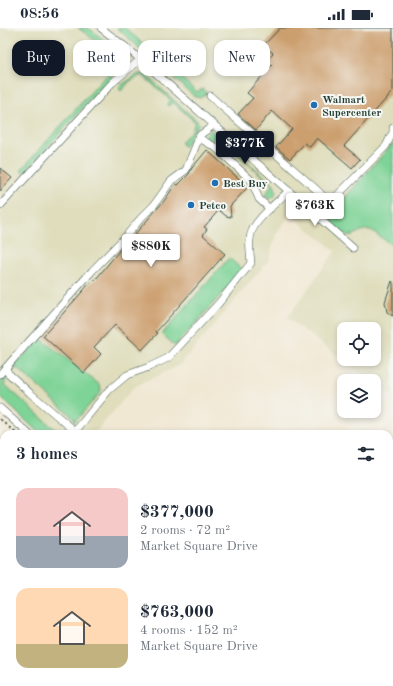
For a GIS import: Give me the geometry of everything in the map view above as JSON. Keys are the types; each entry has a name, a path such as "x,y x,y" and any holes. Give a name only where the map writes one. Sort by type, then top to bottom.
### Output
{"street":[{"path":"101,28 138,58"},
{"path":"0,206 109,86 138,62"},
{"path":"159,76 353,248"},
{"path":"210,96 330,203"},
{"path":"0,374 154,204 171,181 186,170 199,138 206,130 214,125"},
{"path":"317,216 386,146 393,128"},
{"path":"199,138 216,147 251,180 259,199 270,209"},
{"path":"76,430 109,390 127,375 168,358 218,304 250,263 252,231 270,209 289,191"},
{"path":"6,368 8,373 71,430"},
{"path":"0,408 25,430"}],"path":[{"path":"0,419 12,430"}],"shaded area":[{"path":"0,28 393,28 393,397 381,388 381,374 363,374 352,366 381,366 381,322 337,322 337,355 287,318 335,251 290,214 276,235 268,261 180,365 134,387 97,430 36,430 0,397"}],"green space":[{"path":"78,28 88,28 104,40 95,40"},
{"path":"117,28 125,28 139,40 138,47"},
{"path":"138,74 138,76 140,76 130,81 121,91 120,86"},
{"path":"106,76 112,76 112,78 100,89 24,173 22,172 22,169"},
{"path":"143,76 147,76 198,122 199,124 192,133 186,145 183,146 181,142 192,130 195,122 173,102 168,106 167,104 171,100"},
{"path":"171,76 179,76 197,92 203,89 206,92 206,94 200,98 194,96"},
{"path":"211,130 274,185 276,191 274,197 269,199 265,195 272,185 216,135 211,141 204,136"},
{"path":"393,143 393,246 371,230 348,235 335,225 330,216"},
{"path":"229,258 243,270 175,346 162,334"},
{"path":"40,338 100,385 100,393 72,425 70,424 75,419 17,368 13,371 14,366"},
{"path":"5,377 7,379 4,384 56,430 36,430 0,397 0,383"}],"building":[{"name":"Walmart Supercenter","path":"280,28 393,28 393,91 344,146 360,159 352,168 317,138 310,147 305,143 290,159 276,147 292,129 272,111 256,130 238,114 253,98 247,93 262,76 270,76 270,67 272,65 270,63 270,56 273,53 270,50 270,40 269,40"},
{"path":"207,150 248,187 230,206 231,217 226,216 219,210 204,227 207,229 203,235 225,254 142,350 115,325 94,347 101,354 84,373 43,336 89,284 96,279 123,246 126,246 136,235 135,234 164,201 175,185 178,185 189,174"},
{"path":"0,168 12,178 0,191"},
{"path":"392,281 393,316 387,312 385,302"}],"place":[{"name":"Walmart Supercenter","path":"314,105"},
{"name":"Best Buy","path":"215,183"},
{"name":"Petco","path":"191,205"}]}
